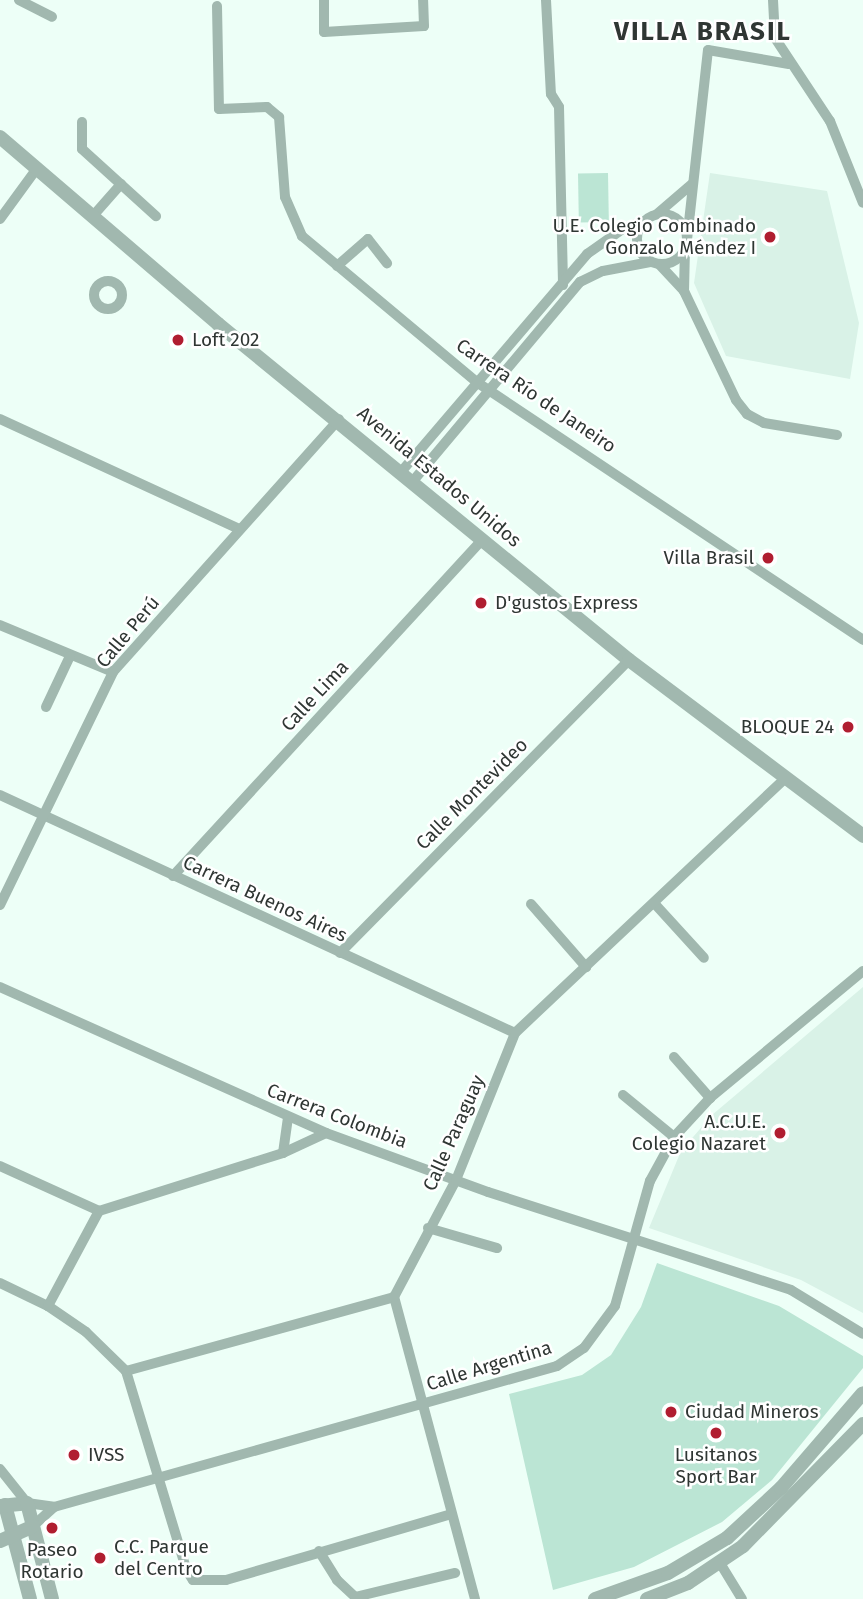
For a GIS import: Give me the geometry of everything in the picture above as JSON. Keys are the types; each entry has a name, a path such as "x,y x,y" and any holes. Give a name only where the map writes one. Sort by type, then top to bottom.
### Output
{"street":[{"path":"19,0 52,17"},
{"path":"324,0 324,32 424,26 423,0"},
{"path":"546,0 551,93 559,107 562,283 567,297"},
{"path":"773,0 775,38 789,64 830,121 863,203"},
{"name":"Carrera Río de Janeiro","path":"217,6 219,109 267,107 279,117 290,217 302,236 478,383 863,640"},
{"path":"684,290 692,184 708,50 789,64"},
{"path":"82,121 82,149 156,216"},
{"name":"Avenida Estados Unidos","path":"0,137 35,171 629,660 863,836"},
{"path":"0,219 35,171"},
{"path":"92,217 121,184"},
{"path":"407,477 478,383 587,254 624,228 657,214 692,184"},
{"path":"657,214 675,217 686,244"},
{"path":"643,222 637,244 684,290 736,400 747,414 764,423 837,435"},
{"path":"337,266 368,239 387,263"},
{"path":"407,477 490,390 580,282 603,271 675,261 686,244"},
{"path":"0,419 239,529"},
{"name":"Calle Perú","path":"0,905 113,672 339,419"},
{"name":"Calle Lima","path":"173,876 483,539"},
{"path":"0,625 113,672"},
{"path":"46,707 70,656"},
{"name":"Calle Montevideo","path":"340,953 629,660"},
{"name":"Calle Paraguay","path":"394,1297 456,1180 515,1033 786,778"},
{"name":"Carrera Buenos Aires","path":"0,795 515,1033"},
{"path":"654,903 704,958"},
{"path":"531,904 586,967"},
{"name":"Calle Argentina","path":"27,1503 54,1507 557,1366 584,1348 615,1306 631,1238 650,1181 674,1137 710,1098 863,971"},
{"name":"Carrera Colombia","path":"0,987 326,1133 456,1180 791,1290 863,1334"},
{"path":"674,1057 710,1098"},
{"path":"623,1095 674,1137"},
{"path":"283,1153 288,1117"},
{"path":"0,1166 99,1211 283,1153 326,1133"},
{"path":"48,1306 99,1211"},
{"path":"429,1228 497,1248"},
{"path":"0,1283 48,1306 86,1332 126,1371 186,1569 193,1580 210,1583 451,1514"},
{"path":"126,1371 394,1297 475,1599"},
{"path":"595,1599 667,1573 727,1538 781,1488 863,1393"},
{"path":"647,1599 688,1583 720,1563 780,1510 863,1424"},
{"path":"0,1469 27,1503 52,1599"},
{"path":"7,1481 3,1506 6,1539 30,1599"},
{"path":"3,1506 27,1503"},
{"name":"Calle Argentina","path":"33,1526 54,1507"},
{"path":"6,1539 33,1526"},
{"path":"319,1551 337,1580 355,1597 455,1573"},
{"path":"720,1563 742,1599"}],"shaded area":[{"path":"608,173 609,222 579,223 578,174"},
{"name":"U.E. Colegio Combinado Gonzalo Méndez I","path":"710,173 827,191 859,323 850,379 726,356 694,283"},
{"name":"A.C.U.E. Colegio Nazaret","path":"863,987 863,1313 801,1280 649,1228 681,1151 712,1115"},
{"name":"Ciudad Mineros","path":"657,1263 779,1306 863,1356 863,1368 772,1480 722,1522 634,1567 553,1590 509,1394 582,1375 611,1355 641,1307"}],"place":[{"name":"U.E. Colegio Combinado Gonzalo Méndez I","path":"770,237"},
{"name":"Loft 202","path":"178,340"},
{"name":"Villa Brasil","path":"768,558"},
{"name":"D'gustos Express","path":"481,603"},
{"name":"BLOQUE 24","path":"848,727"},
{"name":"A.C.U.E. Colegio Nazaret","path":"780,1133"},
{"name":"Ciudad Mineros","path":"671,1412"},
{"name":"Lusitanos Sport Bar","path":"716,1433"},
{"name":"IVSS","path":"74,1455"},
{"name":"Paseo Rotario","path":"52,1528"},
{"name":"C.C. Parque del Centro","path":"100,1558"}],"district":[{"name":"VILLA BRASIL","path":"703,32"}]}
